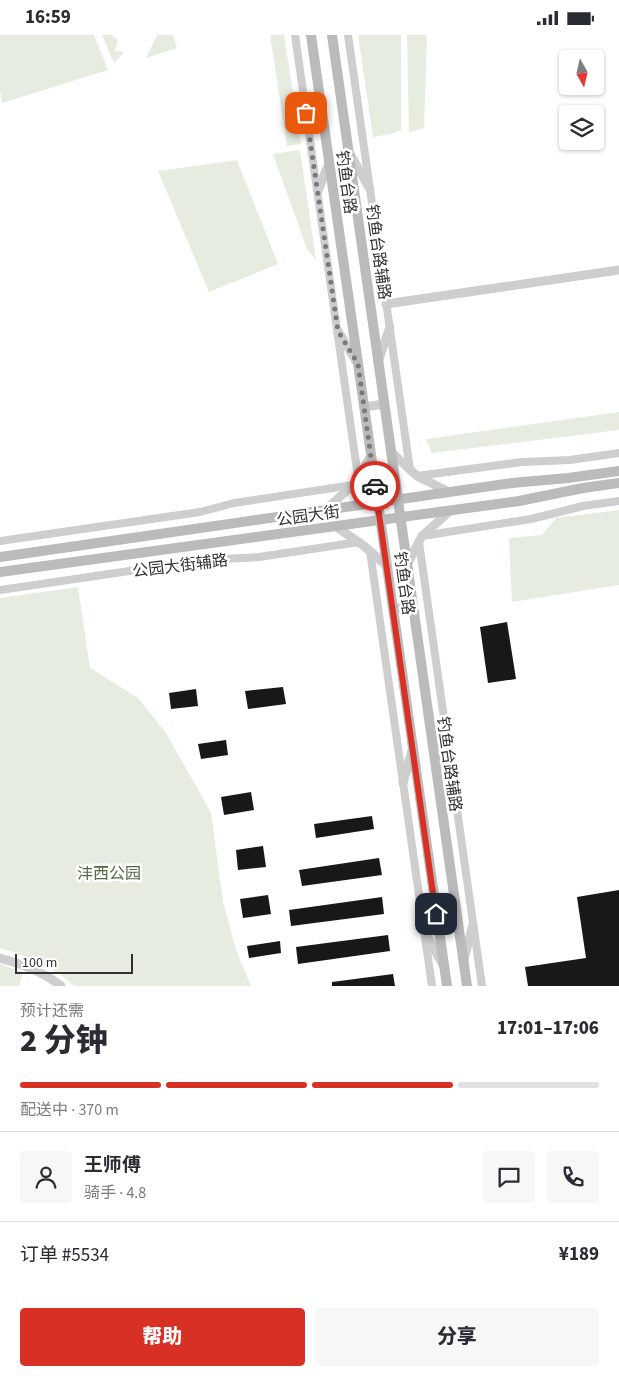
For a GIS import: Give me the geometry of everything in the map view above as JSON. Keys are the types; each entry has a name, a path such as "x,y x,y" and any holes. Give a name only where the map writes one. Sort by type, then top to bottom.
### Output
{"main road":[{"name":"钓鱼台路","path":"311,35 447,986"},
{"name":"钓鱼台路","path":"332,35 467,986"},
{"name":"公园大街","path":"0,557 512,483 619,471"},
{"name":"公园大街","path":"0,572 450,511 619,483"}],"street":[{"path":"296,35 338,331 356,481"},
{"name":"钓鱼台路辅路","path":"348,35 410,470"},
{"path":"348,151 370,189"},
{"path":"318,191 330,163"},
{"path":"386,303 619,270"},
{"path":"378,362 390,327"},
{"path":"338,331 358,364"},
{"path":"364,407 384,404"},
{"path":"391,452 417,476 449,492"},
{"path":"417,476 522,462 570,460 619,453"},
{"path":"324,511 356,481 371,456"},
{"path":"0,541 200,512 234,503 356,481"},
{"path":"421,539 531,519 583,506 619,501"},
{"path":"407,565 421,539 450,511"},
{"path":"335,526 359,542 387,566"},
{"name":"钓鱼台路辅路","path":"421,539 482,986"},
{"name":"公园大街辅路","path":"0,590 204,560 258,557 359,542"},
{"path":"370,551 432,986"},
{"path":"393,609 413,606"},
{"path":"433,744 452,774"},
{"path":"403,783 413,747"},
{"path":"464,959 473,925"},
{"path":"424,930 444,965"},
{"path":"0,958 41,973 61,986"}],"green space":[{"path":"0,35 94,35 108,70 2,103 0,90"},
{"path":"102,35 112,35 118,40 115,51 124,52 114,63"},
{"path":"157,35 173,35 177,48 146,58"},
{"path":"270,35 284,35 301,144 287,146"},
{"path":"358,35 401,35 401,130 391,134 373,137"},
{"path":"407,35 427,35 424,128 409,132"},
{"path":"300,150 316,260 307,249 273,154"},
{"path":"237,160 278,264 209,292 158,171"},
{"path":"619,412 619,430 432,453 426,439"},
{"path":"619,510 619,585 512,602 509,538 542,535 556,518"},
{"name":"沣西公园","path":"78,587 90,668 138,698 166,733 211,813 223,902 236,950 251,986 74,986 59,973 25,956 0,948 0,598"},
{"path":"0,964 23,972 19,986 0,986"}],"building":[{"path":"507,622 516,679 488,683 480,627"},
{"path":"283,687 286,704 248,709 245,691"},
{"path":"196,689 198,706 171,709 169,693"},
{"path":"226,740 228,755 201,759 198,744"},
{"path":"251,792 254,810 224,815 221,797"},
{"path":"372,816 374,829 316,838 314,824"},
{"path":"263,846 266,867 238,870 236,850"},
{"path":"379,858 382,875 302,886 299,870"},
{"path":"619,890 619,986 528,986 525,967 586,958 577,897"},
{"path":"268,895 271,914 243,918 240,899"},
{"path":"382,897 384,914 291,926 289,910"},
{"path":"388,935 390,951 298,964 296,947"},
{"path":"280,941 281,953 249,958 247,946"},
{"path":"393,974 395,986 332,986 332,982"}],"way so far":[{"path":"306,113 338,331 358,364 375,486"}],"route":[{"path":"375,486 436,914"}]}
